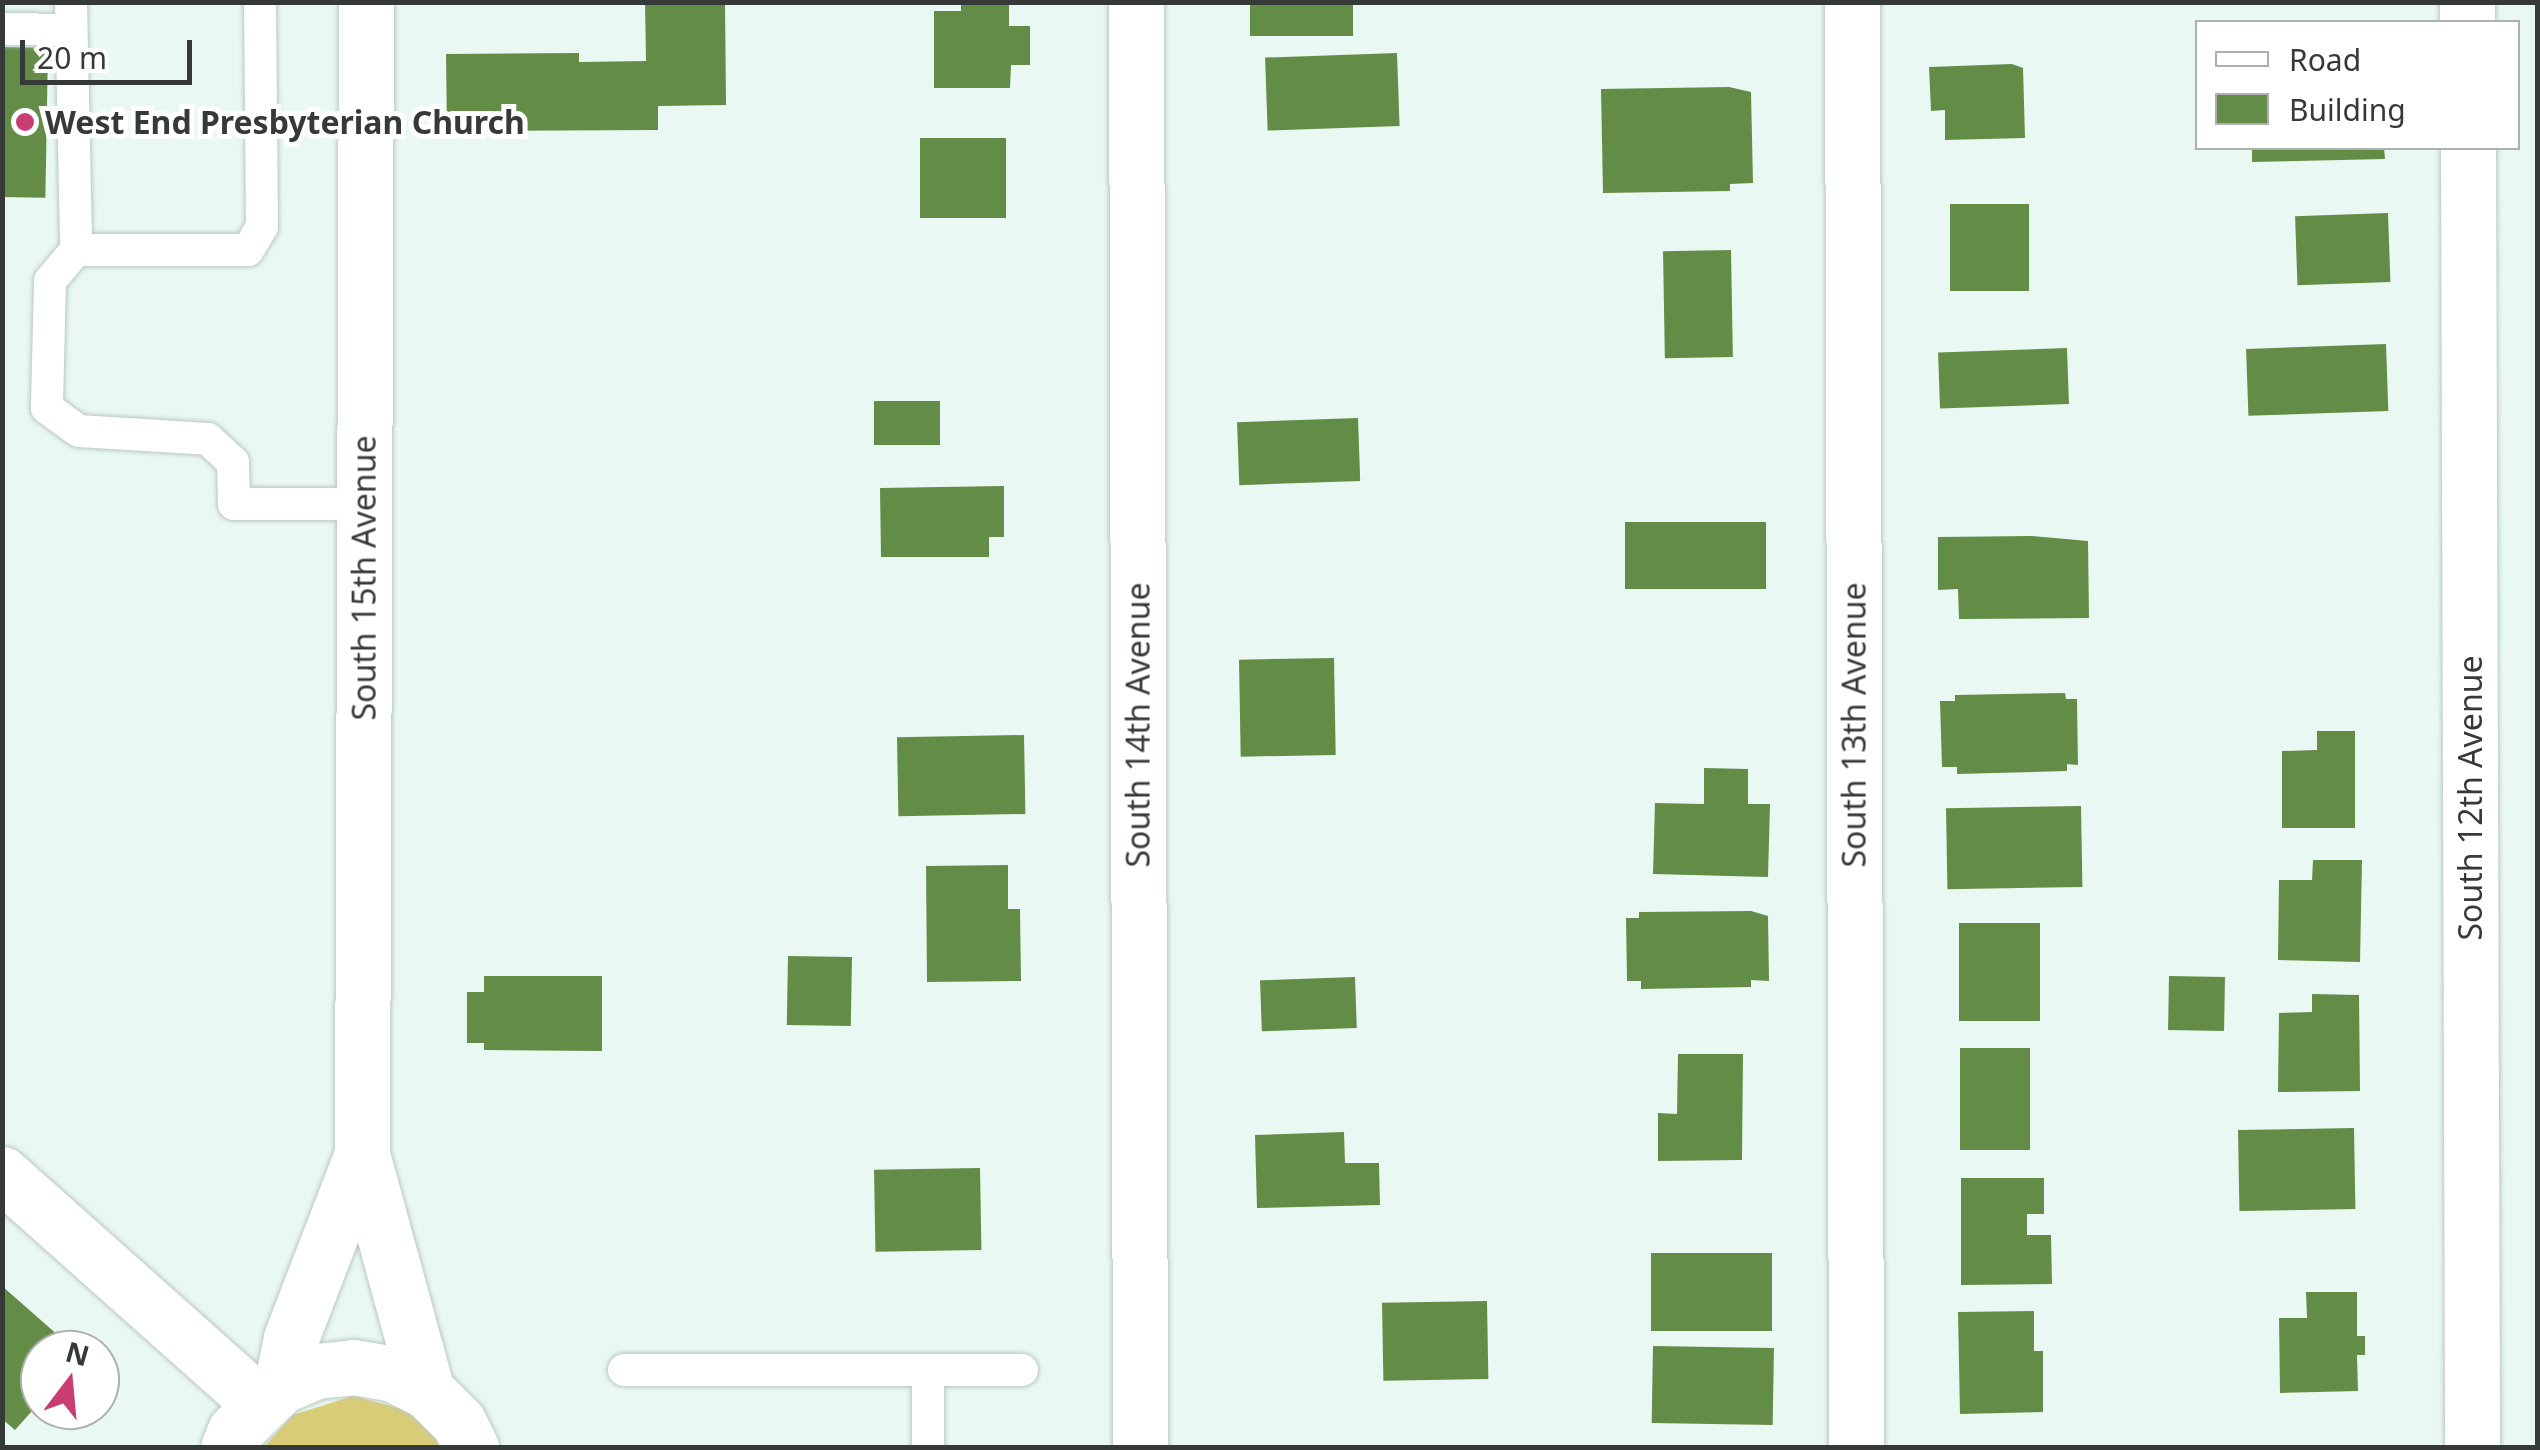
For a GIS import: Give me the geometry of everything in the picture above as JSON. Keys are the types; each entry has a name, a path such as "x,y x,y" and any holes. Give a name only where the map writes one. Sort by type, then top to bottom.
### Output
{"street":[{"name":"South 15th Avenue","path":"366,2 362,1154 428,1391"},
{"name":"South 14th Avenue","path":"1136,2 1140,1448"},
{"name":"South 13th Avenue","path":"1852,2 1856,1448"},
{"name":"South 12th Avenue","path":"2468,150 2472,1448"},
{"name":"South 15th Avenue","path":"270,1394 362,1154"},
{"path":"2,1174 270,1394"},
{"path":"228,1448 270,1394 316,1372 354,1368 393,1374 428,1391 460,1423 471,1448"}],"lane":[{"path":"76,250 248,250 262,227 260,2"},
{"path":"2,29 71,16 76,250 50,281 47,408 79,430 208,438 233,462 234,504 364,504"},
{"path":"624,1370 1022,1370"},
{"path":"928,1370 928,1448"}],"shaded area":[{"path":"353,1396 414,1412 450,1448 263,1448 293,1415"}],"building":[{"path":"645,2 725,2 726,105 658,106 658,130 447,131 446,54 579,53 579,62 646,61"},
{"path":"961,2 1009,2 1009,26 1030,26 1030,65 1011,65 1010,88 934,88 934,11 961,11"},
{"path":"1250,2 1353,2 1353,36 1250,36"},
{"name":"West End Presbyterian Church","path":"2,47 48,48 45,198 2,197"},
{"path":"1397,53 1400,126 1268,131 1265,58"},
{"path":"2012,64 2023,68 2025,138 1945,140 1945,110 1931,111 1929,67"},
{"path":"1729,87 1751,92 1753,183 1730,184 1730,191 1603,193 1601,89"},
{"path":"920,138 1006,138 1006,218 920,218"},
{"path":"2252,150 2384,150 2385,159 2252,162"},
{"path":"1950,204 2029,204 2029,291 1950,291"},
{"path":"2388,213 2390,282 2297,285 2295,216"},
{"path":"1731,250 1733,357 1665,358 1663,251"},
{"path":"2386,344 2388,411 2248,416 2246,349"},
{"path":"2067,348 2069,404 1940,408 1938,353"},
{"path":"874,401 940,401 940,445 874,445"},
{"path":"1358,418 1360,481 1239,485 1237,422"},
{"path":"1004,486 1004,537 989,537 989,557 881,557 880,488"},
{"path":"1625,522 1766,522 1766,589 1625,589"},
{"path":"2032,536 2088,541 2089,618 1959,619 1958,589 1938,590 1938,537"},
{"path":"1334,658 1336,755 1241,757 1239,660"},
{"path":"2065,693 2066,699 2077,699 2078,765 2067,764 2067,771 1957,774 1957,767 1942,767 1940,701 1955,701 1955,695"},
{"path":"2317,731 2355,731 2355,828 2282,828 2282,751 2317,750"},
{"path":"1024,735 1025,814 898,816 897,737"},
{"path":"1704,768 1748,769 1748,804 1770,804 1768,877 1653,874 1655,803 1704,804"},
{"path":"2081,806 2082,887 1947,889 1946,808"},
{"path":"2313,860 2362,860 2360,962 2278,960 2279,880 2312,880"},
{"path":"1008,865 1008,909 1020,909 1021,981 927,982 926,866"},
{"path":"1751,911 1768,916 1769,981 1751,980 1751,987 1641,989 1641,981 1627,981 1626,918 1639,918 1639,912"},
{"path":"1959,923 2040,923 2040,1021 1959,1021"},
{"path":"788,956 852,957 851,1026 787,1025"},
{"path":"484,976 602,976 602,1051 484,1050 484,1043 467,1043 467,992 484,992"},
{"path":"2169,976 2225,977 2224,1031 2168,1030"},
{"path":"1355,977 1357,1028 1262,1031 1260,980"},
{"path":"2312,994 2359,995 2360,1091 2278,1092 2279,1013 2312,1012"},
{"path":"1960,1048 2030,1048 2030,1150 1960,1150"},
{"path":"1678,1054 1743,1054 1742,1160 1658,1161 1658,1113 1677,1114"},
{"path":"2354,1128 2355,1209 2239,1211 2238,1130"},
{"path":"1344,1132 1345,1163 1379,1163 1380,1205 1257,1208 1255,1135"},
{"path":"980,1168 981,1250 875,1252 874,1170"},
{"path":"1961,1178 2044,1178 2044,1214 2027,1214 2027,1235 2051,1235 2052,1284 1961,1285"},
{"path":"1651,1253 1772,1253 1772,1331 1651,1331"},
{"path":"2,1286 52,1330 20,1330 20,1424 15,1430 2,1419"},
{"path":"2306,1292 2357,1292 2357,1336 2365,1336 2365,1355 2357,1355 2358,1391 2280,1393 2279,1318 2307,1318"},
{"path":"1487,1301 1488,1379 1383,1381 1382,1303"},
{"path":"2034,1311 2034,1351 2043,1351 2043,1412 1960,1414 1958,1312"},
{"path":"1653,1346 1774,1348 1773,1425 1652,1423"}],"place":[{"name":"West End Presbyterian Church","path":"25,122"}]}
